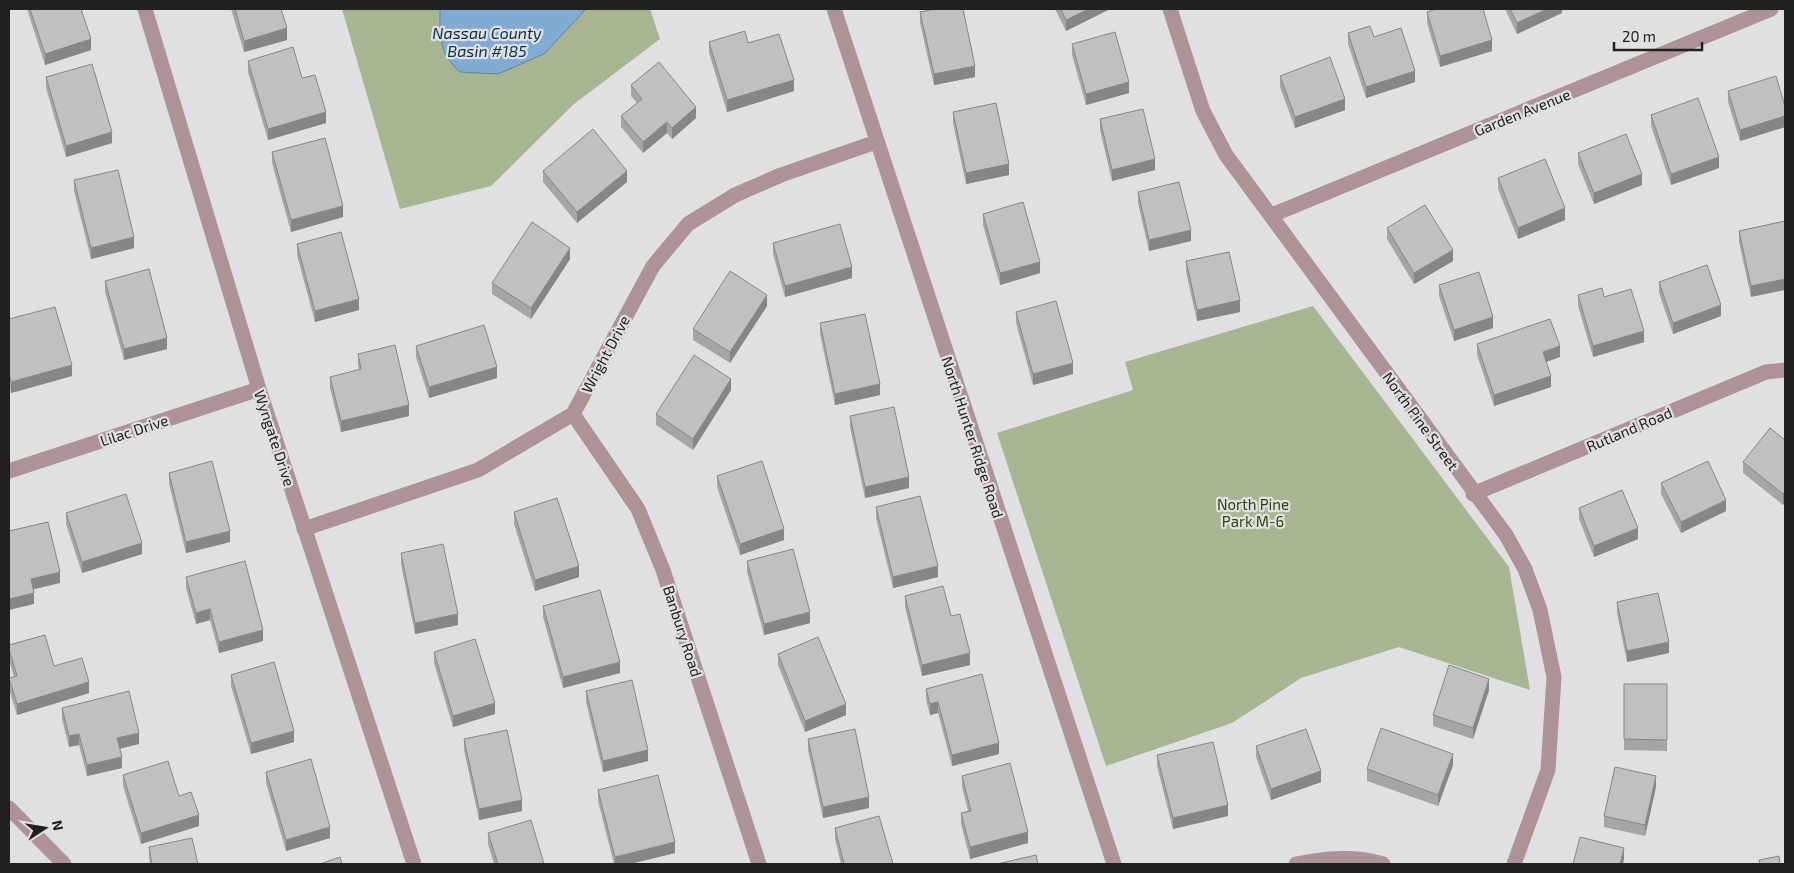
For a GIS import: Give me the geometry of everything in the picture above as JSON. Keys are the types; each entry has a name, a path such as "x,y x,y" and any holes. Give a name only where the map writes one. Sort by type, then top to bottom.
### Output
{"street":[{"name":"Wyngate Drive","path":"145,9 259,389 414,864"},
{"name":"North Hunter Ridge Road","path":"834,9 1114,864"},
{"name":"North Pine Street","path":"1170,9 1203,111 1226,155 1272,215 1473,494 1506,535 1525,569 1540,610 1554,677 1548,770 1514,864"},
{"name":"Garden Avenue","path":"1272,215 1771,9"},
{"name":"Wright Drive","path":"573,414 653,266 688,224 736,195 781,175 876,142"},
{"name":"Rutland Road","path":"1473,494 1766,372 1785,370"},
{"name":"Lilac Drive","path":"9,471 259,389"},
{"path":"304,528 478,470 573,414"},
{"name":"Banbury Road","path":"573,414 638,509 663,570 759,864"},
{"path":"9,808 64,864"},
{"path":"1296,864 1329,857 1372,861 1383,864"}],"green space":[{"path":"342,9 650,9 660,39 574,104 491,186 400,209"},
{"name":"North Pine Park M-6","path":"1313,306 1509,567 1530,690 1399,647 1301,678 1232,723 1106,766 997,433 1133,390 1125,362"}],"water":[{"name":"Nassau County Basin #185","path":"440,9 586,9 544,54 498,74 460,72 453,65 442,44"}],"building":[{"path":"30,9 81,9 91,39 45,54"},
{"path":"235,9 281,9 287,28 244,41"},
{"path":"935,9 963,9 975,66 934,74 920,12"},
{"path":"1061,9 1089,9 1066,20"},
{"path":"1436,9 1483,9 1492,40 1440,56 1427,12"},
{"path":"1510,9 1547,9 1517,23"},
{"path":"1370,26 1374,37 1401,28 1415,71 1366,87 1348,33"},
{"path":"745,31 748,43 779,34 794,80 727,100 709,42"},
{"path":"1115,32 1129,82 1086,94 1072,44"},
{"path":"293,47 302,78 315,75 326,112 268,129 248,61"},
{"path":"1330,57 1345,99 1295,117 1280,76"},
{"path":"659,62 696,107 672,128 667,122 643,142 621,116 642,99 631,85"},
{"path":"92,64 112,132 66,146 46,77"},
{"path":"1776,76 1785,106 1785,116 1740,130 1728,91"},
{"path":"1698,98 1719,157 1671,174 1651,115"},
{"path":"996,103 1009,164 966,173 953,112"},
{"path":"1143,109 1155,159 1112,170 1100,119"},
{"path":"593,129 627,171 577,212 543,171"},
{"path":"1626,134 1642,174 1594,193 1578,153"},
{"path":"325,138 343,206 291,220 272,152"},
{"path":"1545,159 1565,208 1518,228 1498,178"},
{"path":"118,170 134,237 91,248 74,180"},
{"path":"1179,182 1191,230 1149,240 1138,192"},
{"path":"1023,202 1040,262 1000,273 983,214"},
{"path":"1425,205 1453,250 1414,273 1387,228"},
{"path":"1785,221 1785,279 1751,286 1739,231"},
{"path":"532,222 570,248 531,308 492,283"},
{"path":"840,224 852,267 785,286 773,243"},
{"path":"341,232 359,299 315,311 297,244"},
{"path":"1229,252 1240,300 1197,310 1186,261"},
{"path":"1707,265 1721,305 1673,323 1659,282"},
{"path":"149,269 167,338 124,349 105,281"},
{"path":"730,271 767,295 730,352 693,329"},
{"path":"1479,272 1493,317 1454,330 1439,285"},
{"path":"1602,288 1604,297 1631,289 1644,331 1593,346 1578,295"},
{"path":"1056,301 1073,363 1033,374 1016,312"},
{"path":"55,307 72,365 11,382 9,372 9,319"},
{"path":"865,314 880,384 835,394 820,323"},
{"path":"1550,319 1560,346 1543,352 1551,376 1494,395 1477,344"},
{"path":"484,325 497,367 429,387 416,346"},
{"path":"395,345 409,405 341,421 330,377 361,369 358,354"},
{"path":"694,355 731,379 693,439 656,414"},
{"path":"894,407 909,477 865,487 850,416"},
{"path":"1770,428 1785,440 1785,491 1783,494 1743,462"},
{"path":"212,461 230,531 186,542 169,473"},
{"path":"762,461 784,529 740,544 717,476"},
{"path":"1708,461 1726,500 1681,522 1661,483"},
{"path":"1622,490 1638,528 1594,546 1579,508"},
{"path":"126,494 142,543 82,562 66,513"},
{"path":"920,496 938,566 893,577 876,507"},
{"path":"557,498 579,566 535,580 514,512"},
{"path":"48,522 60,572 31,579 34,593 9,599 9,531"},
{"path":"443,544 458,614 415,623 401,553"},
{"path":"793,549 810,612 764,624 747,561"},
{"path":"245,561 263,630 219,642 210,609 196,613 186,577"},
{"path":"943,586 951,616 960,614 970,653 922,665 905,596"},
{"path":"600,590 620,662 563,677 543,606"},
{"path":"1658,593 1669,642 1627,651 1617,602"},
{"path":"45,635 54,666 82,658 89,682 17,704 9,678 17,676 9,645"},
{"path":"818,637 846,704 805,721 778,654"},
{"path":"475,639 495,703 453,716 434,652"},
{"path":"274,662 294,731 251,743 231,675"},
{"path":"1449,665 1489,679 1473,728 1433,715"},
{"path":"982,674 999,743 952,755 938,702 930,704 926,689"},
{"path":"632,680 648,750 603,761 586,691"},
{"path":"1624,684 1667,684 1667,740 1624,739"},
{"path":"129,691 139,733 117,738 122,757 87,765 79,734 69,736 62,708"},
{"path":"1381,728 1453,754 1438,795 1367,769"},
{"path":"855,729 869,797 823,807 808,739"},
{"path":"1306,729 1321,771 1271,789 1256,746"},
{"path":"507,730 522,800 479,809 464,739"},
{"path":"1213,742 1228,805 1173,818 1157,755"},
{"path":"311,759 330,827 286,840 266,772"},
{"path":"168,761 179,796 191,792 199,815 141,833 123,775"},
{"path":"1010,763 1028,832 970,847 961,813 971,811 962,776"},
{"path":"1615,767 1656,776 1645,825 1604,816"},
{"path":"658,775 675,842 615,857 598,790"},
{"path":"879,816 893,864 844,864 835,828"},
{"path":"531,820 544,864 498,864 488,833"},
{"path":"1580,837 1624,848 1620,864 1573,864"},
{"path":"192,838 198,864 152,864 149,847"},
{"path":"1036,855 1038,864 997,864"},
{"path":"1779,856 1780,864 1760,864 1759,860"},
{"path":"340,857 342,864 320,864"}]}
